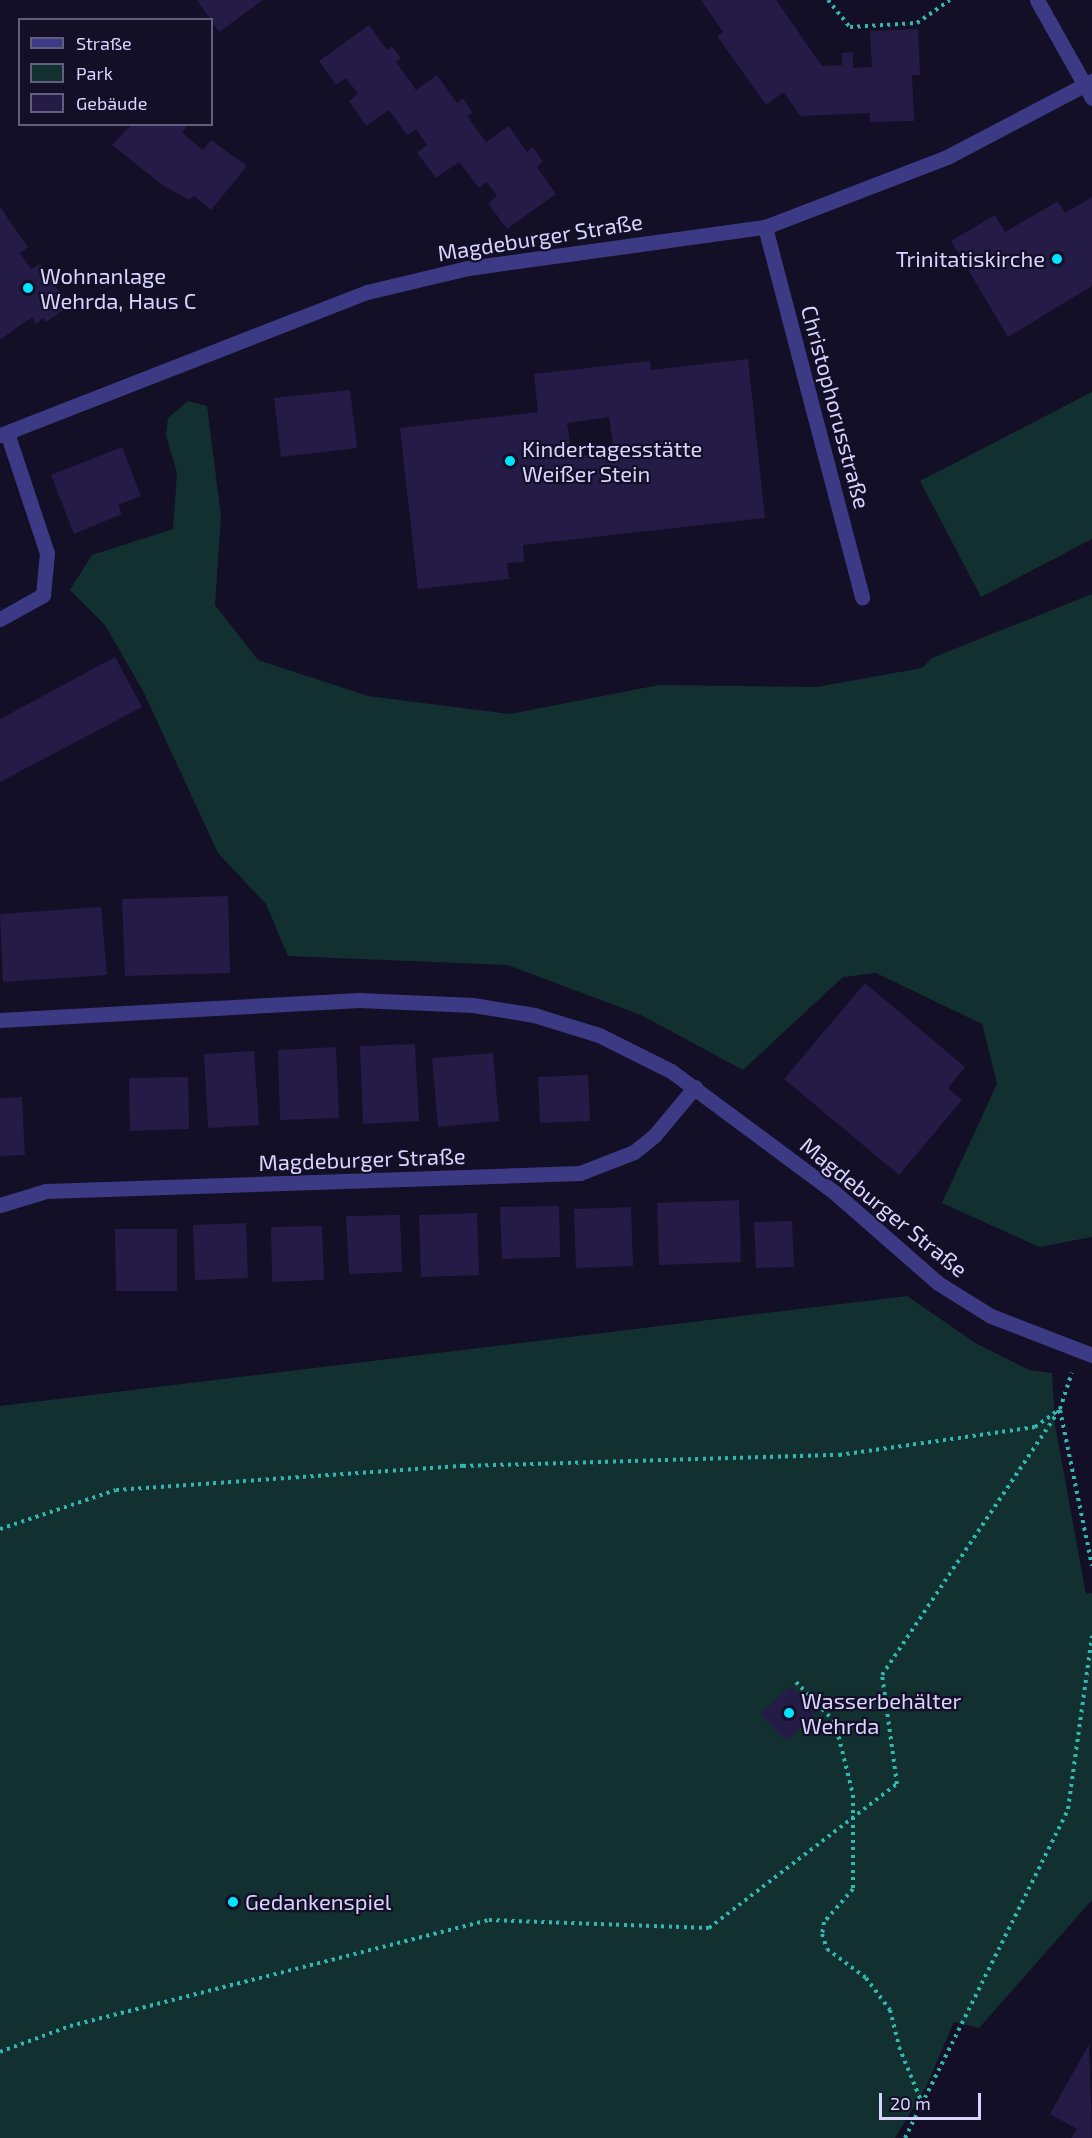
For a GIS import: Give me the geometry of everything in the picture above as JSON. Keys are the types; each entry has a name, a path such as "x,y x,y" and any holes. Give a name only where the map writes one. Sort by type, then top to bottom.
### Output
{"street":[{"path":"1037,0 1090,88"},
{"name":"Magdeburger Straße","path":"3,434 367,292 468,268 765,227 947,157 1090,88"},
{"name":"Christophorusstraße","path":"765,227 862,598"},
{"path":"0,618 43,595 47,553 3,434"},
{"name":"Magdeburger Straße","path":"0,1020 303,1001 473,1005 534,1015 599,1035 695,1087 834,1192 938,1283 991,1316 1086,1353"},
{"name":"Magdeburger Straße","path":"0,1205 46,1191 580,1173 634,1152 654,1136 695,1087"}],"path":[{"path":"828,0 850,27 917,23 950,0"},
{"path":"0,2052 70,2026 489,1920 709,1928 897,1784 882,1675 1060,1409 1086,1353"},
{"path":"0,1529 116,1490 463,1466 839,1455 1035,1427 1060,1409"},
{"path":"1060,1409 1092,1566"},
{"path":"905,2138 924,2108 1068,1809 1092,1636"},
{"path":"796,1682 835,1722 853,1795 851,1820 853,1889 824,1922 822,1934 827,1949 866,1978 890,2010 898,2047 924,2108"}],"green space":[{"path":"1092,392 1092,539 981,597 920,481"},
{"path":"188,401 207,406 221,516 215,605 258,660 368,696 510,714 659,685 817,687 922,668 932,658 1092,594 1092,1237 1039,1247 942,1203 997,1084 982,1024 876,973 843,977 743,1070 641,1015 507,965 288,956 266,904 218,853 143,691 105,625 70,590 92,555 173,529 177,473 166,435 168,418"},
{"path":"907,1296 977,1344 1029,1370 1052,1373 1055,1425 1086,1594 1092,1593 1092,1900 979,2028 954,2022 926,2087 895,2138 0,2138 0,1406"}],"building":[{"path":"197,0 263,0 219,32 213,23 213,18 209,18"},
{"path":"701,0 776,0 822,66 842,65 842,53 853,52 853,68 872,67 870,31 918,29 920,75 912,75 914,121 870,122 870,113 800,116 784,92 766,105 717,36 723,32"},
{"path":"369,25 387,50 392,46 401,58 396,62 416,90 437,75 457,103 463,98 473,113 467,116 486,142 509,126 527,152 533,147 543,162 537,167 556,194 507,229 488,203 497,196 487,182 479,188 459,162 436,178 417,153 427,145 416,129 407,135 389,110 366,126 349,101 358,94 346,78 336,85 319,61"},
{"path":"130,126 187,126 182,133 203,150 211,140 247,166 211,210 194,196 189,200 164,186 112,145"},
{"path":"1092,197 1092,286 1008,337 951,241 995,215 1005,232 1058,201 1065,213"},
{"name":"Wohnanlage Wehrda, Haus C","path":"0,207 28,247 20,253 31,269 40,264 69,306 46,322 43,318 36,324 32,317 0,340"},
{"path":"748,359 765,518 523,545 524,562 507,563 509,579 418,589 400,428 538,412 534,374 650,361 651,370","holes":["609,417 614,451 572,457 567,423"]},
{"path":"350,390 357,448 281,457 274,398"},
{"path":"122,447 141,496 118,505 122,514 74,534 51,475"},
{"path":"115,657 142,707 0,782 0,719"},
{"path":"228,896 230,973 125,976 122,899"},
{"path":"101,907 107,975 3,982 0,914"},
{"path":"865,983 965,1067 948,1088 962,1100 899,1175 784,1079"},
{"path":"415,1044 419,1121 363,1124 360,1046"},
{"path":"336,1047 339,1118 280,1120 278,1050"},
{"path":"254,1051 259,1125 208,1128 204,1054"},
{"path":"493,1053 499,1121 438,1127 432,1058"},
{"path":"588,1075 590,1121 540,1123 538,1077"},
{"path":"188,1077 189,1129 130,1131 129,1078"},
{"path":"22,1097 25,1155 0,1156 0,1098"},
{"path":"739,1200 741,1262 659,1265 657,1203"},
{"path":"559,1206 560,1257 502,1259 500,1207"},
{"path":"631,1207 633,1266 576,1268 574,1209"},
{"path":"477,1213 479,1275 421,1277 419,1215"},
{"path":"400,1215 402,1272 349,1274 346,1216"},
{"path":"792,1221 794,1267 756,1268 754,1222"},
{"path":"246,1223 248,1278 195,1280 193,1225"},
{"path":"322,1226 324,1280 272,1282 271,1227"},
{"path":"115,1229 177,1229 177,1291 116,1291"},
{"name":"Wasserbehälter Wehrda","path":"791,1686 817,1711 787,1741 760,1714"},
{"path":"1089,2044 1092,2138 1071,2138 1077,2129 1050,2114"}],"place":[{"name":"Trinitatiskirche","path":"1057,259"},
{"name":"Wohnanlage Wehrda, Haus C","path":"28,288"},
{"name":"Kindertagesstätte Weißer Stein","path":"510,461"},
{"name":"Wasserbehälter Wehrda","path":"789,1713"},
{"name":"Gedankenspiel","path":"233,1902"}]}
